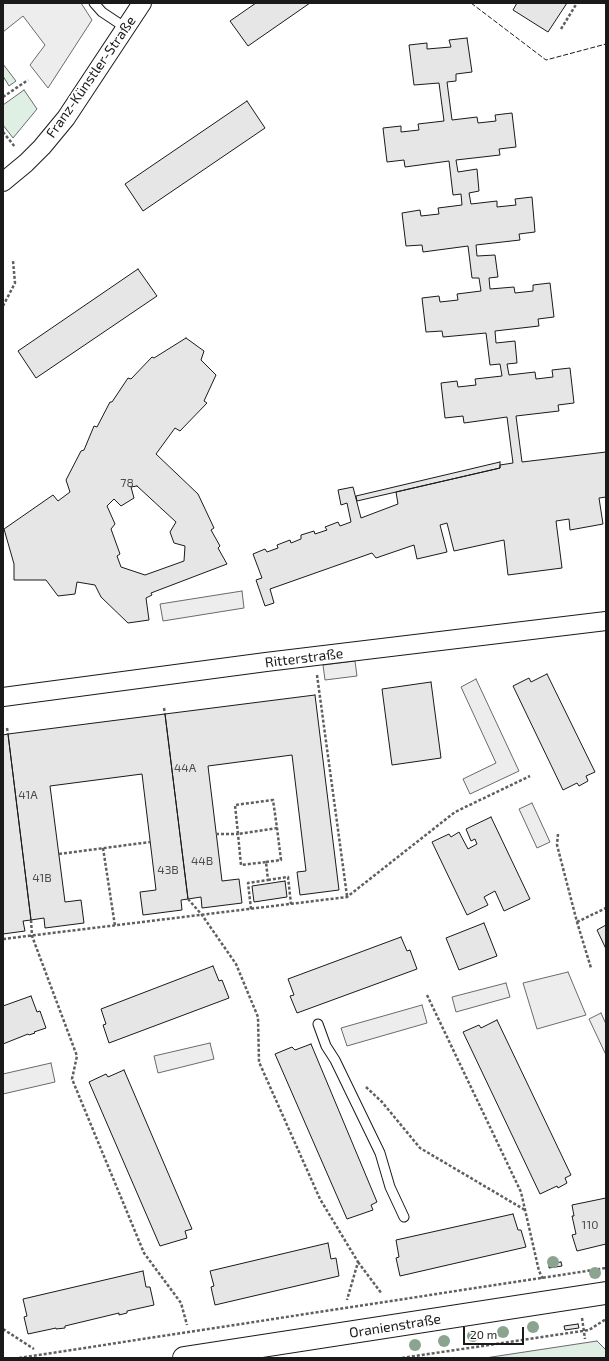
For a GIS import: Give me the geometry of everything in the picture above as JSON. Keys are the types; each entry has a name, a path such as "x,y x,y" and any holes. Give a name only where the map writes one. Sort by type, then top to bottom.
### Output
{"main road":[{"name":"Oranienstraße","path":"184,1358 606,1293"}],"street":[{"name":"Franz-Künstler-Straße","path":"3,182 26,163 42,147 66,118 142,3"},
{"name":"Ritterstraße","path":"3,696 314,656 606,621"}],"lane":[{"path":"94,3 102,12 126,28"},
{"path":"318,1024 326,1046 335,1060 380,1153 390,1187 404,1217"}],"path":[{"path":"561,29 577,3"},
{"path":"3,97 28,80"},
{"path":"3,306 15,283 13,261"},
{"path":"314,656 347,897"},
{"path":"164,708 165,714"},
{"path":"7,728 8,734"},
{"path":"3,940 347,897 455,812 530,776"},
{"path":"273,800 277,828 281,860 242,865 235,805 273,800"},
{"path":"216,834 238,834 277,828"},
{"path":"558,834 557,846 591,968"},
{"path":"59,854 150,842"},
{"path":"103,848 114,926"},
{"path":"266,862 268,880"},
{"path":"251,909 248,883 288,877 291,904"},
{"path":"188,899 202,915 236,964 258,1017 259,1062 320,1199 358,1262 382,1294"},
{"path":"577,922 606,908"},
{"path":"31,920 32,936 77,1056 72,1079 144,1252 181,1303 187,1325"},
{"path":"426,995 521,1192 539,1270 544,1283"},
{"path":"364,1086 382,1102 420,1148 525,1210"},
{"path":"347,1300 358,1262"},
{"path":"19,1358 606,1268"},
{"path":"582,1317 585,1338"},
{"path":"402,1358 584,1331 589,1330 606,1320"},
{"path":"3,1329 34,1349"}],"green space":[{"path":"3,64 16,81 9,86 3,76"},
{"path":"24,90 37,109 13,138 3,125 3,105"},
{"path":"597,1341 606,1350 606,1358 485,1358"}],"shaded area":[{"path":"3,3 81,3 92,20 48,88 30,65 45,45 23,16 3,32"},
{"path":"242,591 244,608 163,621 160,604"},
{"path":"355,661 357,676 325,680 323,665"},
{"path":"476,679 519,771 470,794 463,779 496,763 461,687"},
{"path":"532,803 550,842 537,848 519,809"},
{"path":"568,972 586,1015 537,1029 523,983"},
{"path":"506,983 510,997 456,1012 452,997"},
{"path":"422,1005 427,1023 347,1046 341,1028"},
{"path":"601,1013 606,1024 606,1055 589,1019"},
{"path":"210,1043 214,1059 158,1073 154,1056"},
{"path":"51,1063 55,1082 3,1094 3,1074"}],"building":[{"path":"256,3 310,3 248,46 230,21"},
{"path":"517,3 567,3 548,32 513,10"},
{"path":"467,38 472,72 456,74 456,81 447,82 452,120 477,117 478,123 496,121 495,115 512,113 516,147 499,149 500,155 456,160 458,172 477,169 479,191 469,193 471,204 497,201 497,207 516,205 515,199 532,197 535,232 519,234 520,240 476,245 477,256 495,255 498,277 489,278 490,289 514,287 515,293 533,291 533,285 550,283 554,317 538,319 539,326 495,331 496,343 515,341 517,363 507,364 509,375 535,372 536,379 553,377 552,370 570,368 574,403 558,405 559,411 516,416 522,462 606,452 606,497 599,498 603,524 570,530 569,519 556,521 562,568 508,575 504,540 454,551 447,523 440,525 447,552 417,559 414,545 376,558 372,553 270,589 274,603 265,606 256,580 262,578 253,554 265,549 267,552 278,548 277,545 290,540 291,543 301,539 301,535 314,531 315,534 327,530 325,527 338,522 340,526 351,522 347,503 341,505 338,490 353,487 361,518 398,504 396,492 500,468 500,465 513,463 507,417 464,423 463,416 445,418 441,383 457,381 458,387 476,385 475,379 502,376 500,364 490,365 486,333 443,337 442,331 426,332 422,298 439,296 440,302 458,300 457,294 481,291 479,278 472,278 468,246 423,252 422,245 406,246 402,213 420,210 421,216 439,214 438,208 462,205 461,194 453,195 449,161 405,167 404,160 387,162 383,128 401,126 401,132 419,130 418,124 444,121 439,83 414,85 409,45 427,43 427,49 451,47 449,40"},
{"path":"247,101 265,128 143,211 125,184"},
{"path":"138,269 157,296 36,378 18,351"},
{"path":"186,338 204,351 201,360 216,375 204,401 207,403 180,431 175,428 156,454 198,494 214,528 211,530 220,546 218,548 227,564 151,593 152,595 146,598 149,620 128,623 101,597 95,585 77,582 75,594 58,596 46,580 14,580 14,564 4,529 53,495 58,501 70,492 66,480 81,451 84,450 94,426 97,427 110,402 112,402 128,378 131,379 152,357 154,358","holes":["137,486 176,522 170,532 174,543 185,546 184,561 145,575 121,567 117,556 120,554 111,529 115,524 107,506 114,499 121,506 134,498 131,487"]},
{"path":"500,462 500,468 357,501 356,496"},
{"path":"547,674 595,772 586,776 588,781 579,786 577,783 563,790 513,686 529,678 531,682"},
{"path":"431,682 441,758 392,765 382,689"},
{"path":"315,695 339,890 300,895 297,872 306,871 292,755 208,766 222,881 239,879 242,903 202,908 201,897 188,899 165,714"},
{"path":"165,714 188,899 181,900 182,910 143,915 140,892 156,890 142,774 50,786 65,902 81,900 84,923 45,928 44,918 31,920 8,734"},
{"path":"8,734 31,920 23,921 25,931 3,934 3,735"},
{"path":"491,817 530,899 504,911 495,891 484,897 488,905 467,915 432,842 449,834 451,837 459,832 468,849 477,844 475,839 471,841 466,829"},
{"path":"285,881 287,897 254,902 252,886"},
{"path":"484,923 497,956 459,970 446,938"},
{"path":"606,925 606,949 597,930"},
{"path":"401,937 407,951 410,950 417,969 297,1013 290,996 294,995 288,979"},
{"path":"213,966 219,981 222,980 229,998 109,1043 103,1025 106,1024 101,1009"},
{"path":"31,996 37,1012 40,1011 46,1028 3,1044 3,1006"},
{"path":"497,1020 571,1175 565,1178 567,1183 558,1188 557,1186 540,1194 463,1032 479,1025 481,1028"},
{"path":"311,1044 377,1202 371,1205 373,1210 347,1219 275,1054 292,1047 295,1050"},
{"path":"124,1070 192,1229 185,1231 187,1238 160,1246 89,1082 106,1074 108,1077"},
{"path":"606,1198 606,1244 577,1251 572,1235 576,1234 572,1216 574,1216 572,1205"},
{"path":"513,1214 518,1230 521,1230 526,1247 400,1276 396,1258 399,1257 396,1240"},
{"path":"328,1243 331,1259 336,1258 339,1276 215,1305 211,1287 214,1286 210,1271"},
{"path":"561,1262 562,1266 549,1268 549,1264"},
{"path":"143,1271 146,1287 150,1287 154,1305 127,1311 127,1313 119,1315 119,1313 65,1326 65,1328 56,1328 28,1334 24,1317 27,1316 23,1299"},
{"path":"578,1324 579,1328 565,1330 564,1326"}],"fence":[{"path":"471,3 546,60 606,44"}]}
